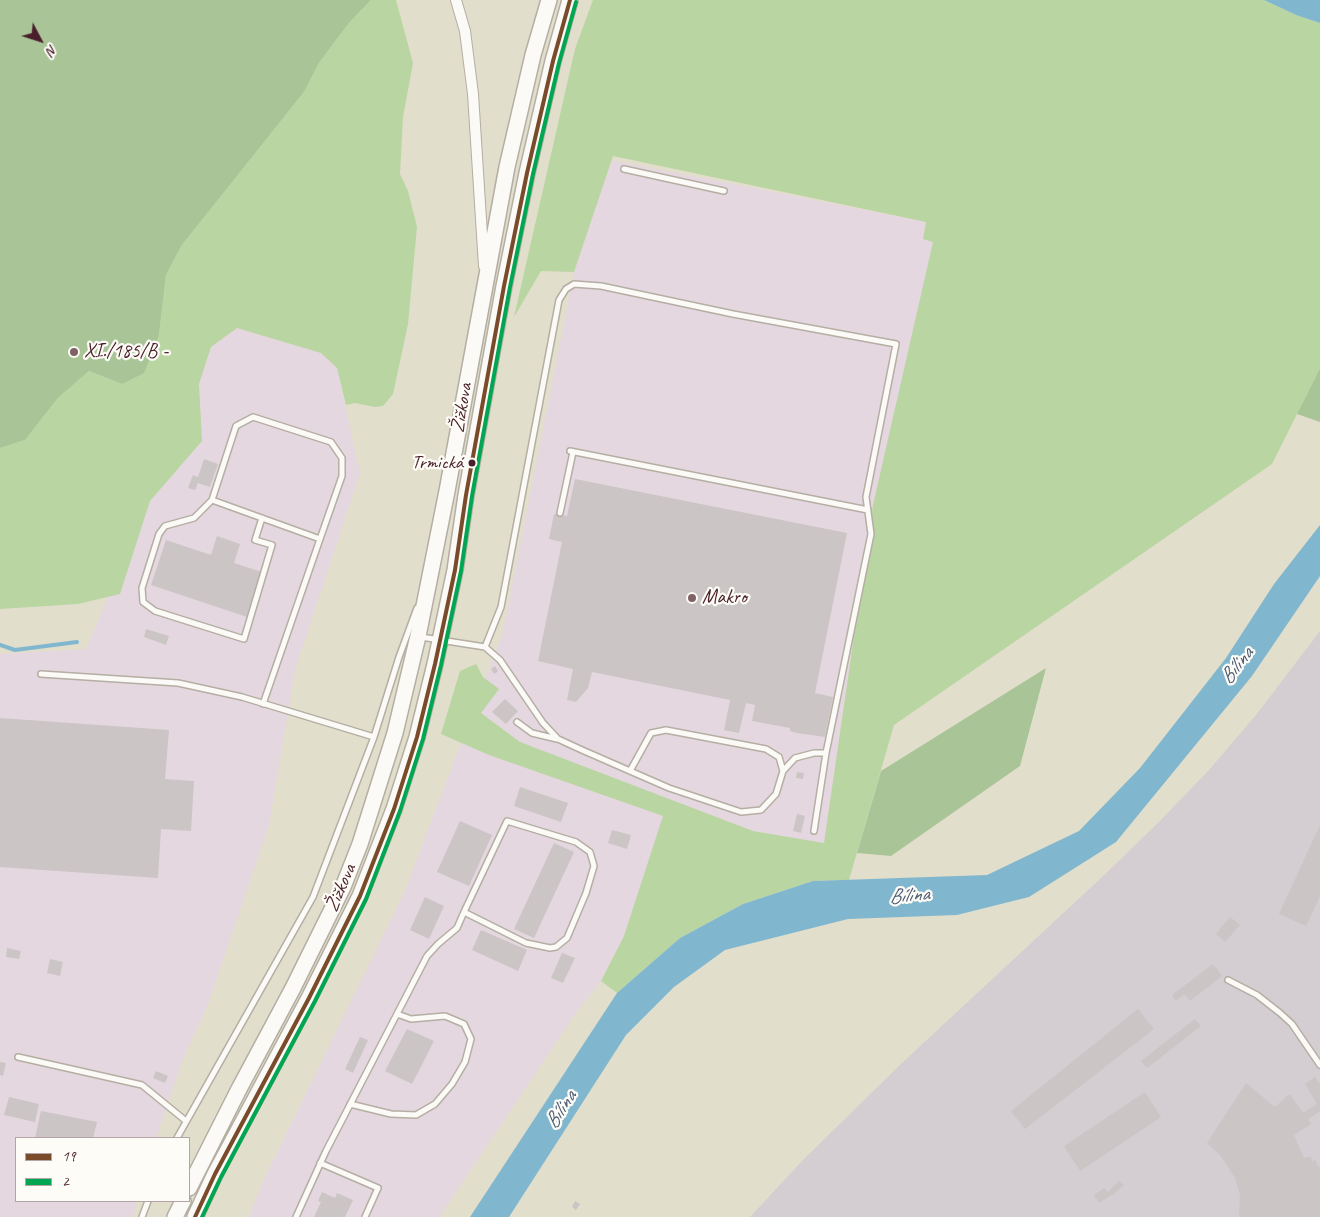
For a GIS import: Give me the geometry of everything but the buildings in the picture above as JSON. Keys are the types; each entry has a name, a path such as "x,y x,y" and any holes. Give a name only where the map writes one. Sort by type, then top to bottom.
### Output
{"main road":[{"name":"Žižkova","path":"190,1186 293,988 343,886 360,844 396,733 432,565 507,166 548,0"},
{"name":"Žižkova","path":"195,1217 220,1165 310,998 360,896 388,826 417,737 441,640 455,570 466,495 504,286 527,173 570,0"},
{"path":"175,1217 182,1202"}],"street":[{"name":"Žižkova","path":"456,0 465,31 473,94 486,280"}],"lane":[{"path":"624,169 724,191"},
{"path":"485,647 501,606 559,300 566,289 574,284 601,286 896,344 866,497 871,534 826,753 814,831"},
{"path":"262,518 255,540 272,545 244,639 155,611 143,602 142,588 159,534 165,526 194,518 212,500 236,426 253,417 331,442 342,458 342,476 263,704"},
{"path":"560,513 571,452 868,510"},
{"path":"212,500 320,538"},
{"name":"Žižkova","path":"178,1137 313,897 374,737 399,657 432,565"},
{"path":"418,636 485,647 500,660 543,722 558,739"},
{"path":"41,674 178,683 242,696 374,737"},
{"path":"517,722 532,733 558,739 669,788 741,812 760,810 776,794 783,772 796,758 814,753 826,753"},
{"path":"630,771 651,733 666,730 766,749 779,757 783,772"},
{"path":"296,1217 320,1163 397,1014 428,956 438,944 457,928 464,912 507,821 576,842 590,852 594,866 586,893 567,938 556,947 550,948 526,943 464,912"},
{"path":"1228,980 1257,995 1280,1012 1292,1024 1320,1066"},
{"path":"350,1104 391,1114 416,1115 436,1104 452,1084 465,1062 471,1039 464,1024 445,1016 412,1019 397,1014"},
{"path":"18,1057 142,1086 186,1120"},
{"path":"320,1163 378,1188 365,1217"},
{"path":"142,1217 148,1202"}],"shaded area":[{"path":"610,160 926,222 933,241 824,844 753,831 670,800 624,936 601,981 577,1011 439,1217 249,1217 262,1183 404,893 503,632 574,272"},
{"path":"237,328 321,353 337,368 360,473 295,670 269,825 207,1007 183,1059 156,1137 15,1137 15,1202 137,1202 132,1217 0,1217 0,654 86,649 150,501 202,441 199,384 211,347"},
{"path":"1320,631 1320,1217 750,1217 804,1159 902,1063 1159,822 1209,770 1256,715"}],"green space":[{"path":"0,0 371,0 349,23 319,63 304,92 182,245 166,275 159,335 144,373 122,384 89,371 58,398 25,440 0,448"},
{"path":"371,0 396,0 413,63 403,117 400,174 408,191 417,227 408,324 393,394 383,406 375,407 355,403 346,405 337,368 321,353 237,328 211,347 199,384 202,441 150,501 120,594 78,604 0,609 0,448 25,440 58,398 89,371 122,384 159,335 166,275 182,245 304,92 319,63 349,23"},
{"path":"593,0 1264,0 1296,15 1320,23 1320,368 1272,464 894,725 849,880 813,881 743,904 680,938 617,993 601,981 624,936 663,816 489,755 441,734 460,671 476,664 483,677 499,689 481,713 520,742 753,831 824,843 873,505 933,242 923,239 926,222 613,156 574,272 541,271 514,317 575,49"},
{"path":"1320,368 1320,422 1297,414"},
{"path":"1046,668 1020,766 891,856 857,853 881,771"}],"water":[{"path":"1264,0 1320,0 1320,23 1296,15"},
{"name":"Bílina","path":"1320,525 1320,576 1252,676 1116,842 1029,897 957,915 848,919 725,950 674,987 626,1035 509,1217 470,1217 617,993 680,938 743,904 813,881 987,875 1079,831 1140,768 1226,658 1274,584"}],"waterway":[{"path":"0,645 15,650 77,642"}],"transit line":[{"name":"19","path":"195,1217 215,1174 309,998 360,896 394,809 417,737 455,570 466,495 504,286 527,173 553,61 570,0"},
{"name":"2","path":"202,1217 366,899 400,811 423,739 461,571 472,496 510,287 533,174 559,63 576,2"}],"place":[{"name":"XI./185/B -","path":"74,352"},
{"name":"Trmická","path":"472,463"},
{"name":"Makro","path":"692,598"}]}
